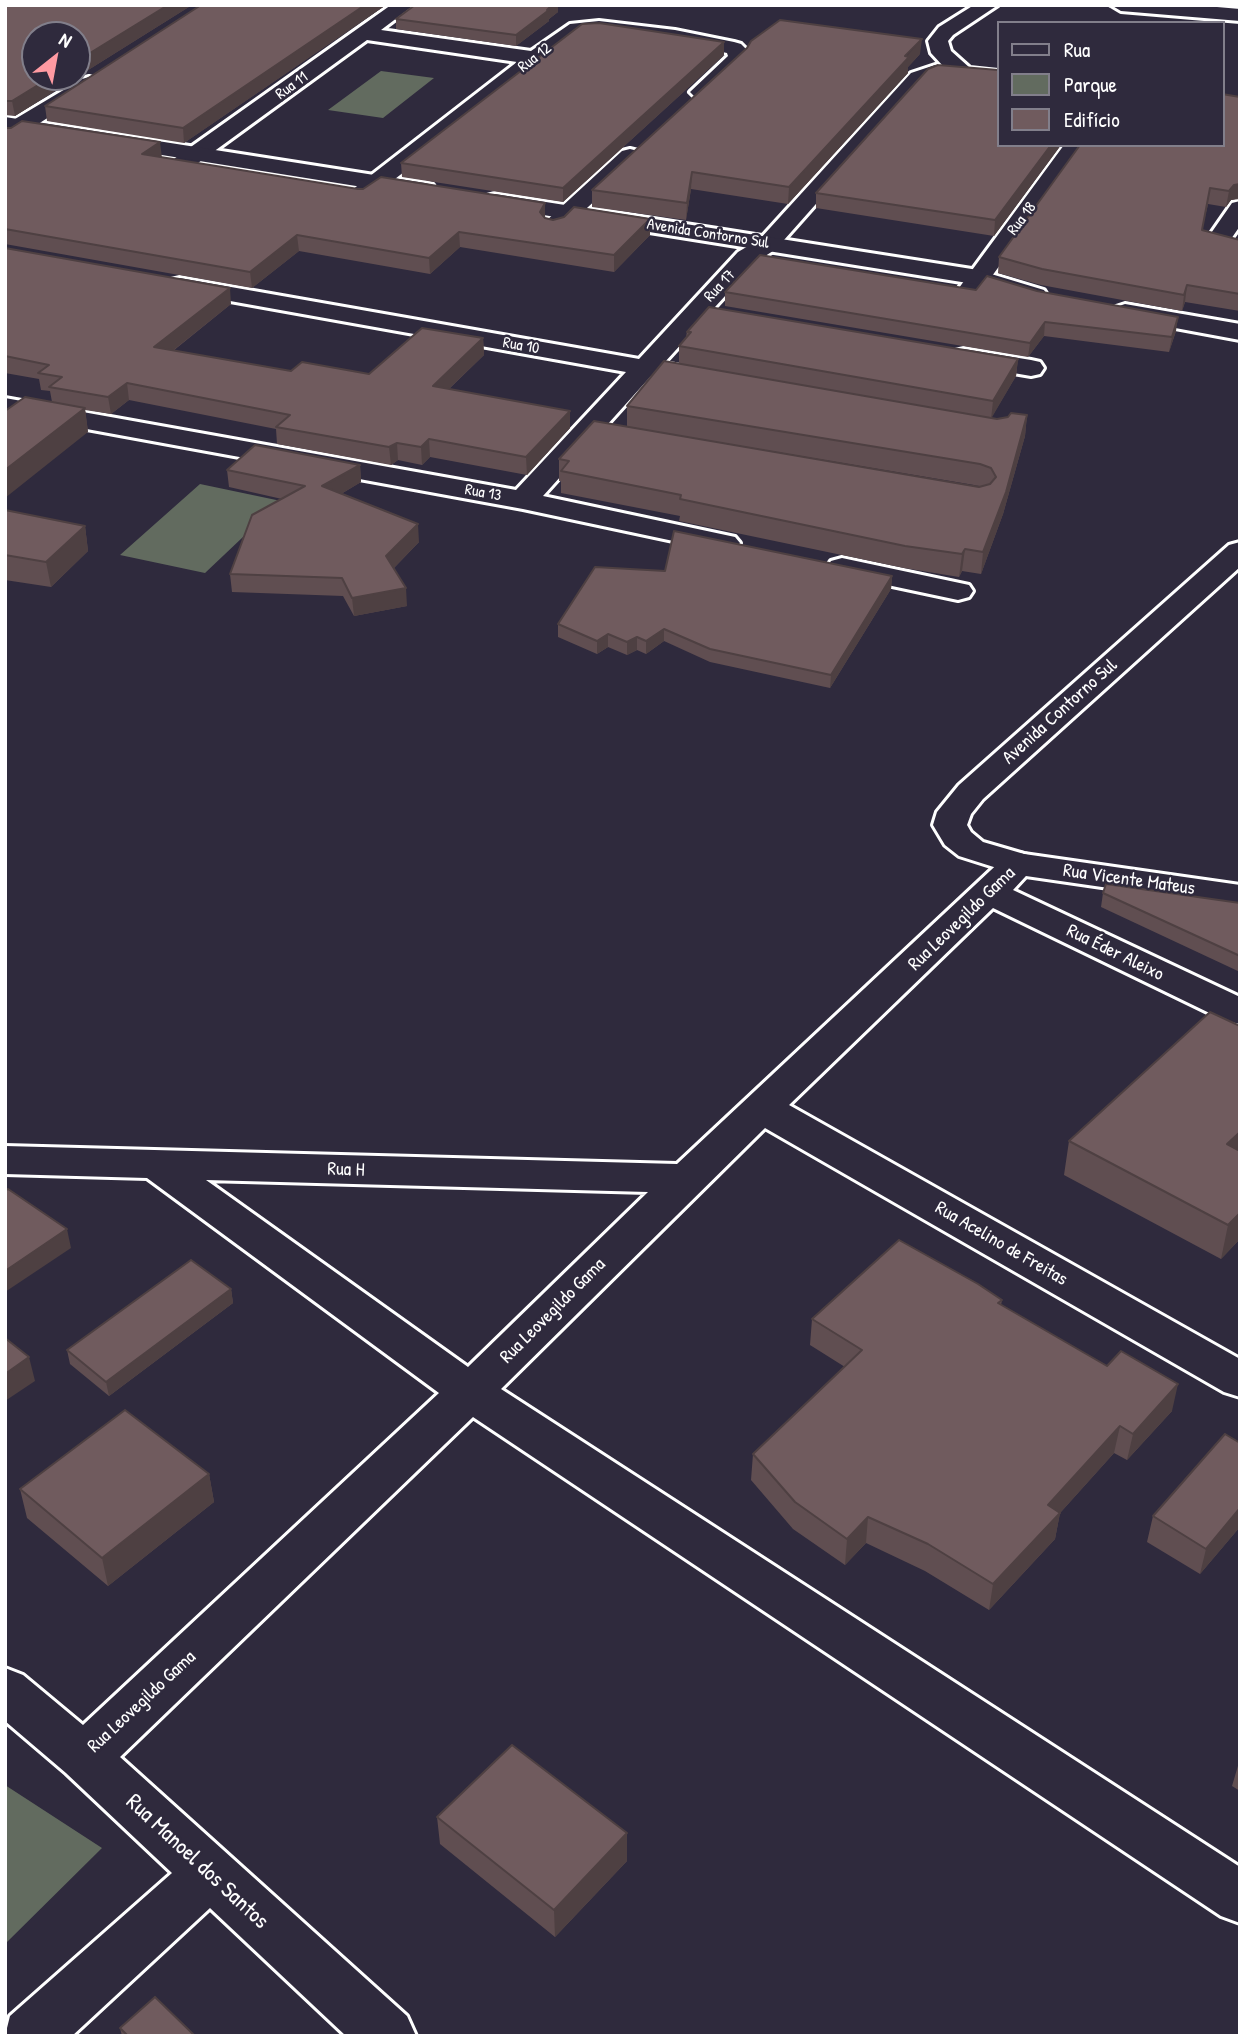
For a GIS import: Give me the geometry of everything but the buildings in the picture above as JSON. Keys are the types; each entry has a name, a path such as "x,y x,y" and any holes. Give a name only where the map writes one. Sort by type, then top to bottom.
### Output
{"street":[{"name":"Rua 11","path":"188,160 404,5"},
{"path":"962,72 941,52 938,41 946,31 988,5"},
{"path":"1121,5 1214,18 1240,15"},
{"name":"Rua 12","path":"369,189 572,30 592,27 725,44 739,52 738,58 688,103"},
{"path":"364,34 535,58"},
{"name":"Rua 17","path":"523,500 601,433 642,368 758,250 918,77 935,71 996,77"},
{"path":"9,130 105,73"},
{"path":"9,130 442,200"},
{"path":"561,219 648,139"},
{"name":"Rua 18","path":"973,285 1074,147"},
{"name":"Avenida Contorno Sul","path":"475,205 1046,297"},
{"path":"1219,239 1240,208"},
{"name":"Rua 10","path":"154,281 737,384"},
{"path":"1107,308 1240,332"},
{"path":"696,312 723,316"},
{"path":"937,352 1031,368"},
{"name":"Rua 13","path":"5,406 523,500 754,549"},
{"name":"Avenida Contorno Sul","path":"1005,878 957,838 950,825 954,812 971,792 1240,551"},
{"path":"822,563 958,591"},
{"name":"Rua Vicente Mateus","path":"1005,878 1240,896"},
{"name":"Rua Éder Aleixo","path":"1005,878 1240,1012"},
{"name":"Rua Leovegildo Gama","path":"84,1756 470,1392 687,1179 1005,878"},
{"name":"Rua Acelino de Freitas","path":"762,1108 1240,1380"},
{"name":"Rua H","path":"5,1160 687,1179"},
{"path":"158,1165 470,1392 1240,1898"},
{"name":"Rua Manoel dos Santos","path":"5,1690 84,1756 387,2036"},
{"path":"30,2036 209,1874"}],"green space":[{"path":"381,71 434,78 383,118 328,110"},
{"path":"200,484 281,501 205,573 120,555"},
{"path":"5,1785 102,1848 5,1944"}]}
